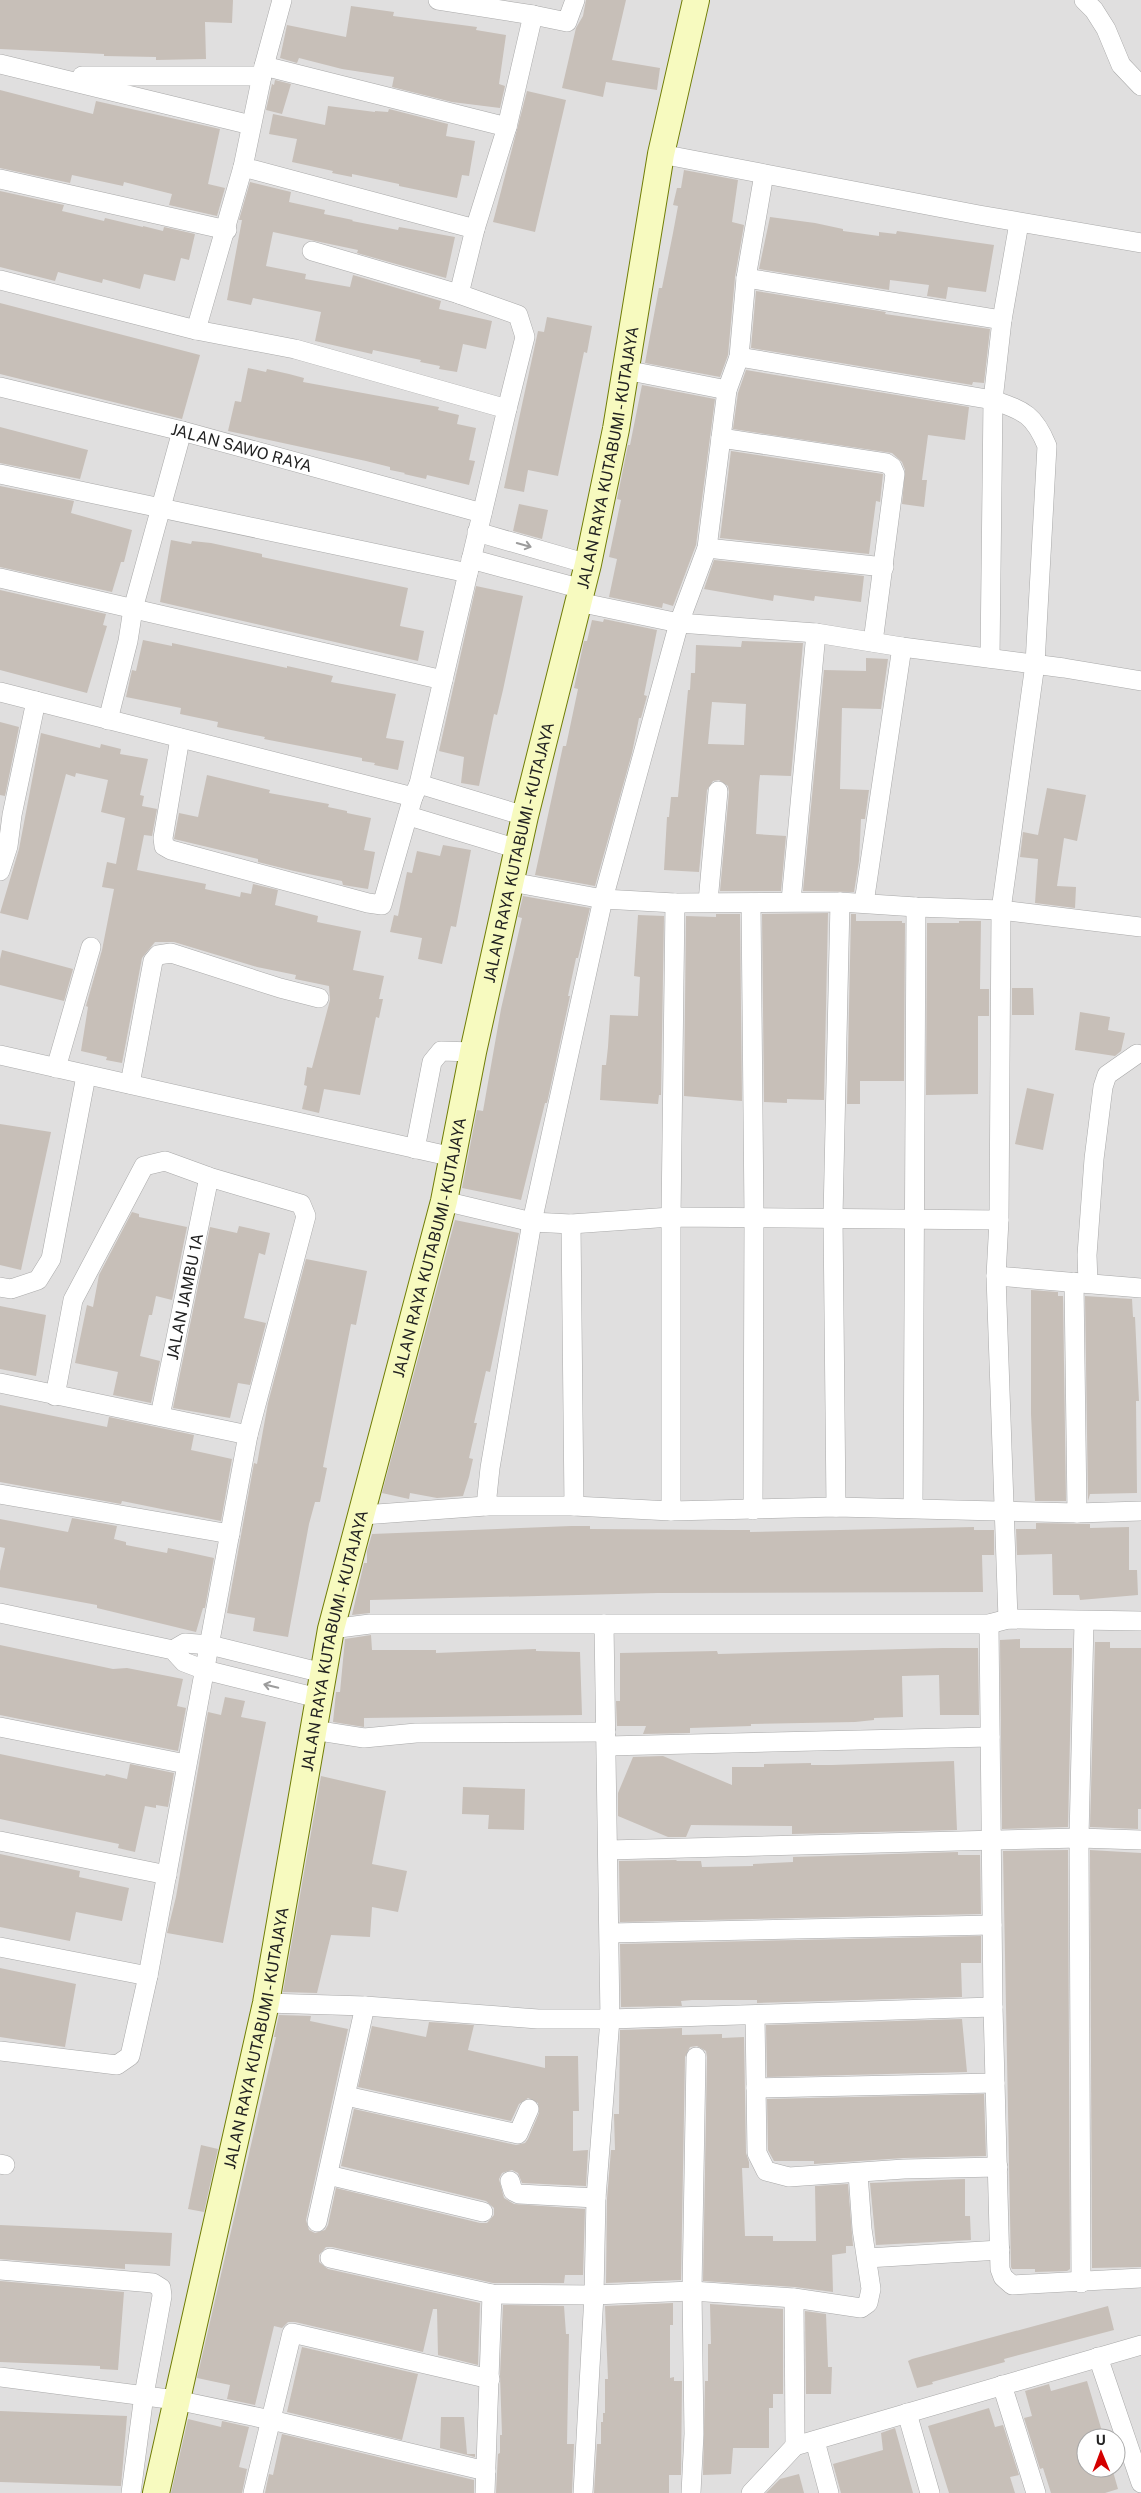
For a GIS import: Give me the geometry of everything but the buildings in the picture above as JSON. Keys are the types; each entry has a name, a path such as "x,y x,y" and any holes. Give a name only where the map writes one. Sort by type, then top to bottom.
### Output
{"street":[{"path":"196,330 243,167 263,71 282,0"},
{"path":"438,0 567,22 575,0"},
{"name":"JALAN RAYA KUTABUMI - KUTAJAYA","path":"156,2493 266,2003 332,1629 444,1201 473,1052 525,816 588,564 626,370 661,154 696,0"},
{"path":"1084,0 1094,10 1106,29 1121,65 1141,86"},
{"path":"459,294 475,229 507,127 533,15"},
{"path":"0,64 251,125"},
{"path":"53,77 263,71 507,127"},
{"path":"661,154 1019,222 1141,243"},
{"path":"243,167 475,229"},
{"path":"486,1506 490,1468 532,1222 603,899 679,623 707,548 727,390 739,357 746,278 764,174"},
{"path":"0,179 226,230"},
{"path":"990,658 993,400 1002,320 1019,222"},
{"path":"180,738 163,838 164,846 171,850 382,904 416,791 525,336 518,315 459,294 312,251"},
{"path":"746,278 1002,320"},
{"path":"0,280 196,330 295,349 507,409"},
{"path":"739,357 993,400 1028,414 1036,421 1047,446 1035,664 1001,910 999,1220 996,1276 1006,1510 1008,1619"},
{"path":"626,370 727,390"},
{"name":"JALAN SAWO RAYA","path":"0,387 182,431 482,513"},
{"path":"108,720 128,641 132,609 162,508 182,431"},
{"path":"720,438 886,463 892,467 895,474 873,642"},
{"path":"0,474 162,508 470,566 679,623 816,633 1141,681"},
{"path":"477,532 588,564"},
{"path":"707,548 884,567"},
{"path":"0,578 443,680"},
{"path":"791,901 816,633"},
{"path":"864,903 902,647"},
{"path":"0,692 180,738 525,816"},
{"path":"0,871 8,846 6,814 36,701"},
{"path":"708,902 718,791"},
{"path":"408,816 518,849"},
{"path":"511,882 603,899 675,903 840,902 916,908 1001,910 1141,927"},
{"path":"836,1507 833,1217 840,902"},
{"path":"672,1511 671,1217 675,903"},
{"path":"751,903 754,1217 753,1510"},
{"path":"913,1508 916,908"},
{"path":"56,1068 91,947"},
{"path":"130,1084 153,961 158,955 171,953 268,985 319,998"},
{"path":"416,1148 432,1062 441,1051 473,1052"},
{"path":"1077,1513 1081,1282 1087,1255 1090,1207 1103,1087 1107,1075 1137,1054"},
{"path":"0,1055 86,1076 130,1084 453,1157"},
{"path":"0,1287 11,1289 38,1280 51,1259 86,1076"},
{"path":"0,2051 117,2065 130,2056 148,1976 248,1435 306,1216 301,1204 209,1177 164,1161 144,1166 73,1300 55,1396"},
{"name":"JALAN JAMBU 1A","path":"160,1416 209,1177"},
{"path":"444,1201 532,1222 571,1224 671,1217 999,1220"},
{"path":"571,1224 574,1506"},
{"path":"996,1276 1141,1288"},
{"path":"0,1383 248,1435"},
{"path":"0,1494 230,1534"},
{"path":"363,1515 486,1506 574,1506 672,1511 836,1507 1077,1513 1141,1511"},
{"path":"0,1613 173,1650 184,1662 205,1670 321,1685"},
{"path":"332,1629 370,1624 989,1624 1008,1619 1084,1622 1141,1621"},
{"path":"1081,2282 1079,1838 1084,1622"},
{"path":"583,2493 594,2296 596,2198 610,2019 604,1624"},
{"path":"989,1624 993,2007 1000,2269 1003,2277 1012,2285 1141,2278"},
{"path":"173,1650 185,1642 210,1645 321,1685"},
{"path":"0,1727 186,1764"},
{"path":"313,1730 364,1738 416,1733 607,1739 990,1737"},
{"path":"608,1850 1079,1838 1141,1840"},
{"path":"0,1841 167,1875"},
{"path":"610,1933 992,1925"},
{"path":"0,1946 148,1976"},
{"path":"266,2003 365,2006 538,2019 610,2019 993,2007"},
{"path":"317,2222 365,2006"},
{"path":"755,2014 757,2153 766,2171 788,2177 904,2169 998,2167"},
{"path":"691,2493 694,2434 692,2291 696,2056"},
{"path":"756,2088 995,2083"},
{"path":"346,2096 518,2134 529,2109"},
{"path":"330,2258 492,2294 594,2296 692,2291 794,2298 860,2308 868,2303 870,2296 858,2173"},
{"path":"328,2175 483,2212"},
{"path":"510,2181 513,2191 519,2194 596,2198"},
{"path":"867,2258 1000,2250"},
{"path":"0,2270 153,2284 161,2288 162,2296 144,2394 131,2493"},
{"path":"485,2493 492,2294"},
{"path":"794,2298 795,2446"},
{"path":"253,2493 292,2333 490,2379"},
{"path":"751,2493 795,2446 1141,2345"},
{"path":"1098,2357 1141,2483"},
{"path":"0,2377 144,2394 176,2400 271,2420 486,2471"},
{"path":"1002,2385 1036,2493"},
{"path":"907,2412 930,2493"},
{"path":"815,2441 829,2493"}],"shaded area":[{"path":"0,0 1141,0 1141,2493 0,2493"}]}
